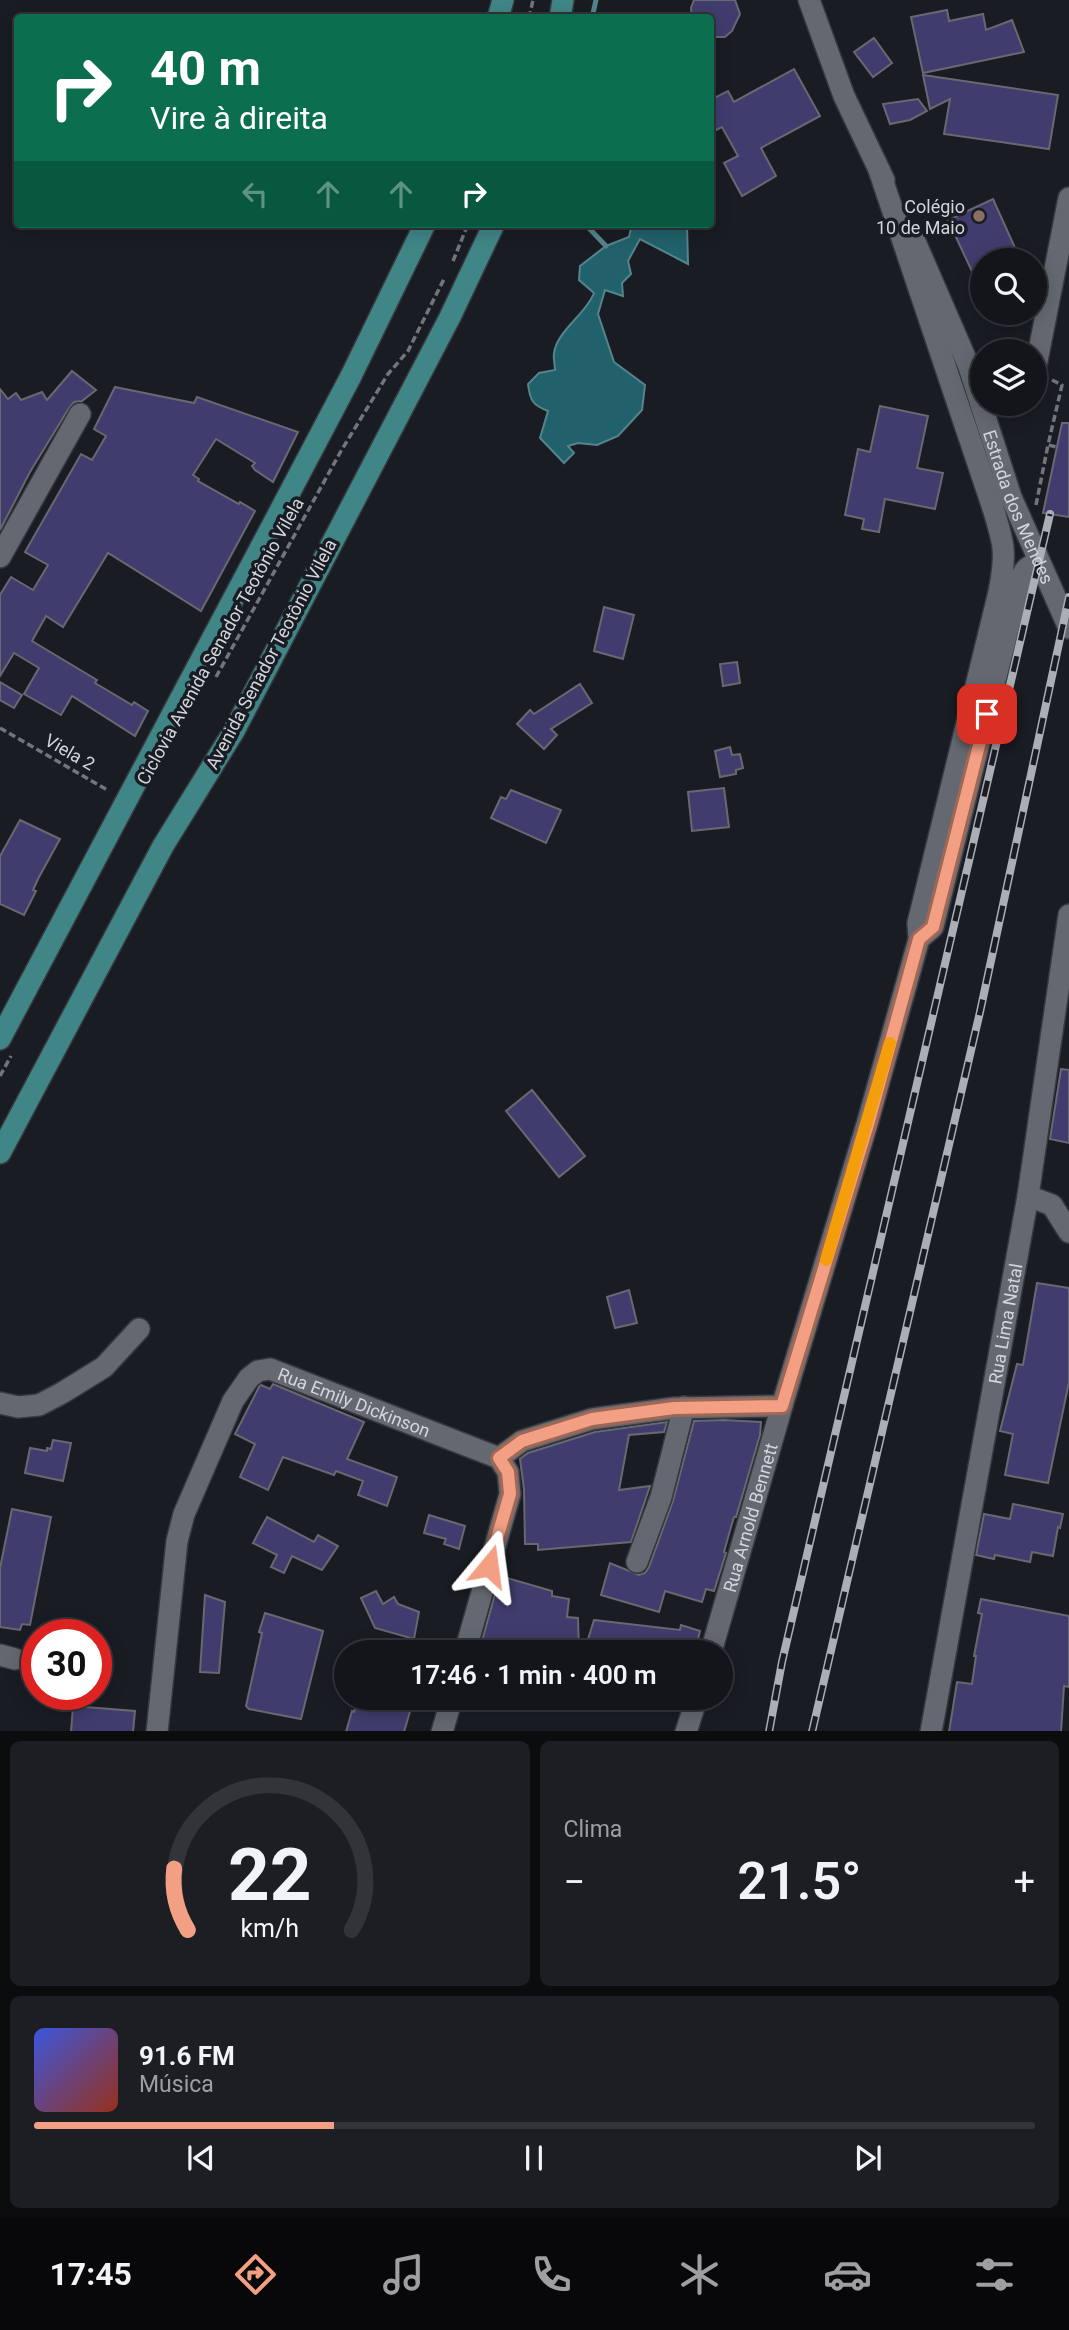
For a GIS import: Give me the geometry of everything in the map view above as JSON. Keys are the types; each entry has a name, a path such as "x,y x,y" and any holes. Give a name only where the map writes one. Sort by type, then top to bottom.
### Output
{"main road":[{"path":"6,1046 126,801 339,399 423,228"},
{"name":"Avenida Senador Teotônio Vilela","path":"0,1153 163,846 234,731 450,317 492,228"}],"street":[{"name":"Estrada dos Mendes","path":"809,0 844,96 933,279 968,364 1011,497 1069,628"},
{"name":"Rua Arnold Bennett","path":"714,1640 869,1121 919,939 918,923 999,592 1005,550 878,170"},
{"path":"1042,339 1069,198"},
{"path":"0,557 80,414"},
{"name":"Rua Arnold Bennett","path":"919,939 933,927 1020,581 1026,568 1041,565"},
{"name":"Rua Lima Natal","path":"931,1731 1028,1196 1069,915"},
{"path":"1028,1196 1052,1205 1069,1232"},
{"path":"0,1403 18,1407 39,1405 62,1393 104,1367 139,1329"},
{"name":"Rua Emily Dickinson","path":"157,1731 177,1541 184,1514 233,1401 248,1378 258,1371 270,1369 499,1458"},
{"path":"468,1640 510,1494 508,1472 499,1458 522,1441 592,1419 684,1408 782,1406"},
{"path":"637,1562 661,1497 684,1408"},
{"path":"442,1731 448,1710"},
{"path":"686,1731 693,1710"}],"path":[{"name":"Ciclovia Avenida Senador Teotônio Vilela","path":"214,681 341,451 388,374 408,351 466,228"},
{"path":"1035,508 1062,385 1047,379"},
{"path":"1048,445 1057,447"},
{"name":"Viela 2","path":"0,728 126,801"},
{"path":"0,1076 6,1046"}],"water":[{"path":"631,228 687,228 688,264 640,239 628,261 631,274 622,283 623,296 605,290 598,314 614,362 645,385 642,410 618,436 597,445 578,443 568,446 574,453 564,463 540,438 548,411 533,401 528,384 539,373 555,370 554,355 560,337 594,293 579,280 580,266 606,246 629,237"}],"building":[{"path":"694,0 735,0 740,14 732,31 725,37 714,37 714,14 692,14"},
{"path":"947,10 949,21 983,14 986,30 1012,20 1024,52 923,73 911,17"},
{"path":"874,38 892,63 873,77 854,52"},
{"path":"794,69 820,116 761,148 776,176 742,196 724,163 738,156 722,127 714,131 714,98 728,91 734,102"},
{"path":"923,75 1058,95 1049,149 944,134 950,99 930,109"},
{"path":"918,99 927,111 910,120 890,124 883,104"},
{"path":"993,199 1015,248 970,248 970,267 948,220"},
{"path":"72,371 96,390 82,401 74,402 69,408 30,472 0,530 0,389 8,399 16,393 21,400 42,392 47,400"},
{"path":"115,387 194,403 197,397 298,432 273,482 255,470 252,466 255,463 216,439 193,475 198,481 255,511 201,611 108,553 63,627 46,616 32,641 97,680 95,683 132,705 134,702 148,711 135,736 72,696 61,715 24,694 39,668 14,653 0,676 0,595 11,577 33,590 48,565 25,552 81,454 92,460 106,436 94,429"},
{"path":"880,406 928,416 917,468 943,473 935,509 885,499 879,532 862,529 864,519 845,515 858,449 870,452"},
{"path":"1062,423 1069,423 1069,517 1043,513"},
{"path":"604,607 634,615 623,659 594,651"},
{"path":"737,662 740,683 723,686 720,664"},
{"path":"0,682 22,695 14,708 0,700"},
{"path":"580,684 592,703 551,729 557,735 544,749 517,724 530,710 534,714"},
{"path":"730,747 732,755 740,754 743,768 736,770 736,774 720,777 715,751"},
{"path":"724,788 729,827 692,831 688,792"},
{"path":"511,790 561,810 546,843 491,818 501,797 506,799"},
{"path":"20,820 60,839 38,879 33,890 36,891 24,915 0,904 0,856"},
{"path":"1061,1069 1069,1070 1069,1143 1050,1139"},
{"path":"532,1090 585,1156 559,1177 506,1111"},
{"path":"1037,1283 1069,1288 1069,1382 1048,1483 1005,1475 1013,1434 1000,1431 1017,1364 1023,1365"},
{"path":"629,1290 637,1323 615,1328 607,1297"},
{"path":"273,1384 364,1422 347,1459 397,1477 387,1506 358,1495 363,1481 336,1471 334,1475 283,1457 268,1490 240,1477 255,1444 235,1434 259,1387 261,1385 270,1389"},
{"path":"694,1421 761,1422 760,1435 714,1591 706,1589 702,1602 665,1591 659,1612 601,1595 610,1563 639,1575 645,1573 673,1501"},
{"path":"667,1422 664,1432 629,1435 619,1490 650,1486 631,1542 538,1550 538,1544 525,1544 524,1489 520,1459 528,1453 595,1432"},
{"path":"53,1440 71,1443 63,1481 25,1473 30,1448 47,1451 47,1448 51,1449"},
{"path":"1013,1504 1063,1514 1053,1556 1032,1552 1030,1562 995,1555 994,1559 976,1555 984,1514 1010,1519"},
{"path":"12,1509 51,1517 31,1619 21,1619 20,1630 0,1627 0,1568"},
{"path":"429,1515 465,1526 459,1549 444,1544 446,1539 424,1533"},
{"path":"267,1517 314,1542 318,1535 338,1546 322,1570 292,1556 284,1573 271,1567 277,1555 253,1543"},
{"path":"500,1576 552,1591 552,1596 569,1599 567,1617 578,1618 579,1640 482,1640"},
{"path":"376,1591 383,1604 394,1597 398,1604 419,1612 414,1639 375,1628 361,1598"},
{"path":"205,1595 225,1602 219,1673 200,1672"},
{"path":"981,1599 1069,1616 1069,1687 1064,1686 1061,1731 949,1731 957,1682 972,1684 982,1614 978,1613"},
{"path":"265,1613 323,1631 301,1719 249,1709 246,1706"},
{"path":"594,1620 680,1630 681,1625 700,1631 698,1640 588,1640"},
{"path":"73,1710 135,1711 133,1731 71,1731"},
{"path":"410,1710 404,1731 346,1731 352,1711"}],"waterway":[{"path":"593,14 596,0"},
{"path":"589,228 606,246"}],"railway":[{"path":"769,1731 782,1662 1050,514"},
{"path":"812,1731 980,1012 1069,597"}],"slow traffic":[{"path":"826,1260 890,1043"}],"place":[{"name":"Colégio 10 de Maio","path":"979,216"}],"route":[{"path":"489,1566 510,1494 508,1472 499,1458 522,1441 592,1419 674,1408 782,1406 869,1121 919,939 933,927 987,714"}]}
